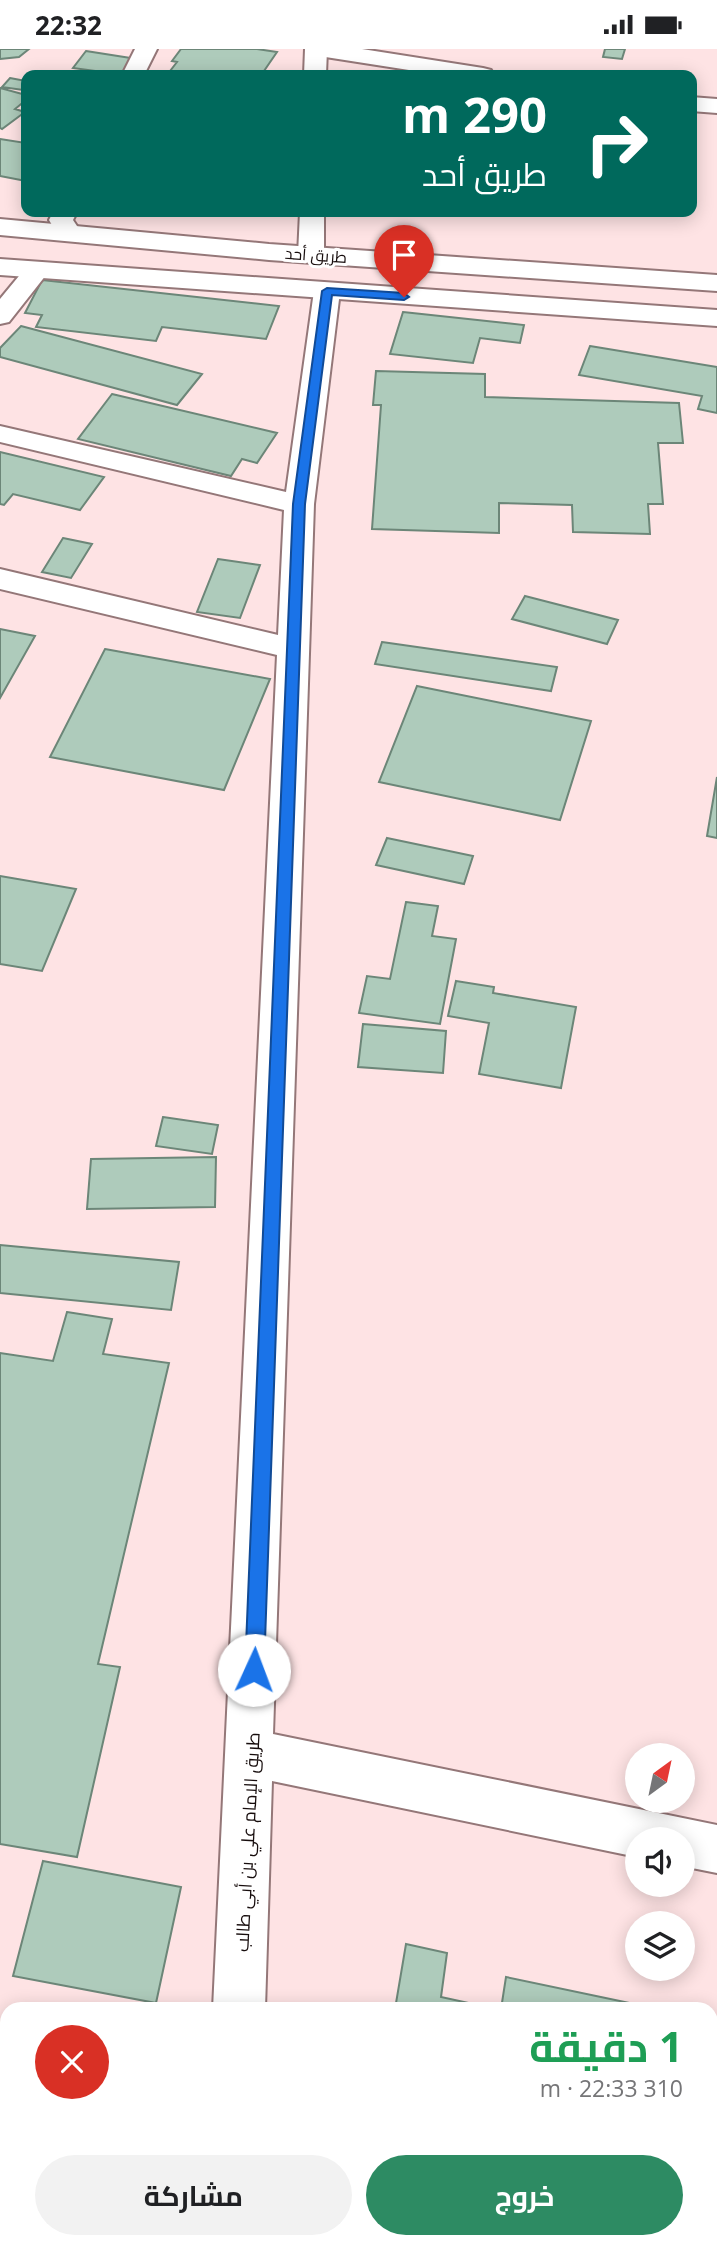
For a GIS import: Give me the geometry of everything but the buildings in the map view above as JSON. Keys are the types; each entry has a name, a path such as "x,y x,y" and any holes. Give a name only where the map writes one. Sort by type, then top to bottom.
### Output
{"street":[{"path":"136,70 146,49"},
{"path":"316,70 318,49 451,70"},
{"path":"697,104 717,106"},
{"path":"311,255 312,217"},
{"name":"طريق أحد","path":"0,227 67,222 311,255 717,283"},
{"name":"طريق أحد","path":"0,267 717,318"},
{"path":"0,316 37,269"},
{"name":"طريق الإمام علي بن أبي طالب","path":"239,2002 299,504 327,291"},
{"path":"0,434 299,504"},
{"path":"0,579 294,649"},
{"path":"251,1753 625,1830"},
{"path":"695,1845 717,1849"}],"route":[{"path":"254,1670 299,504 327,291 404,297"}]}
